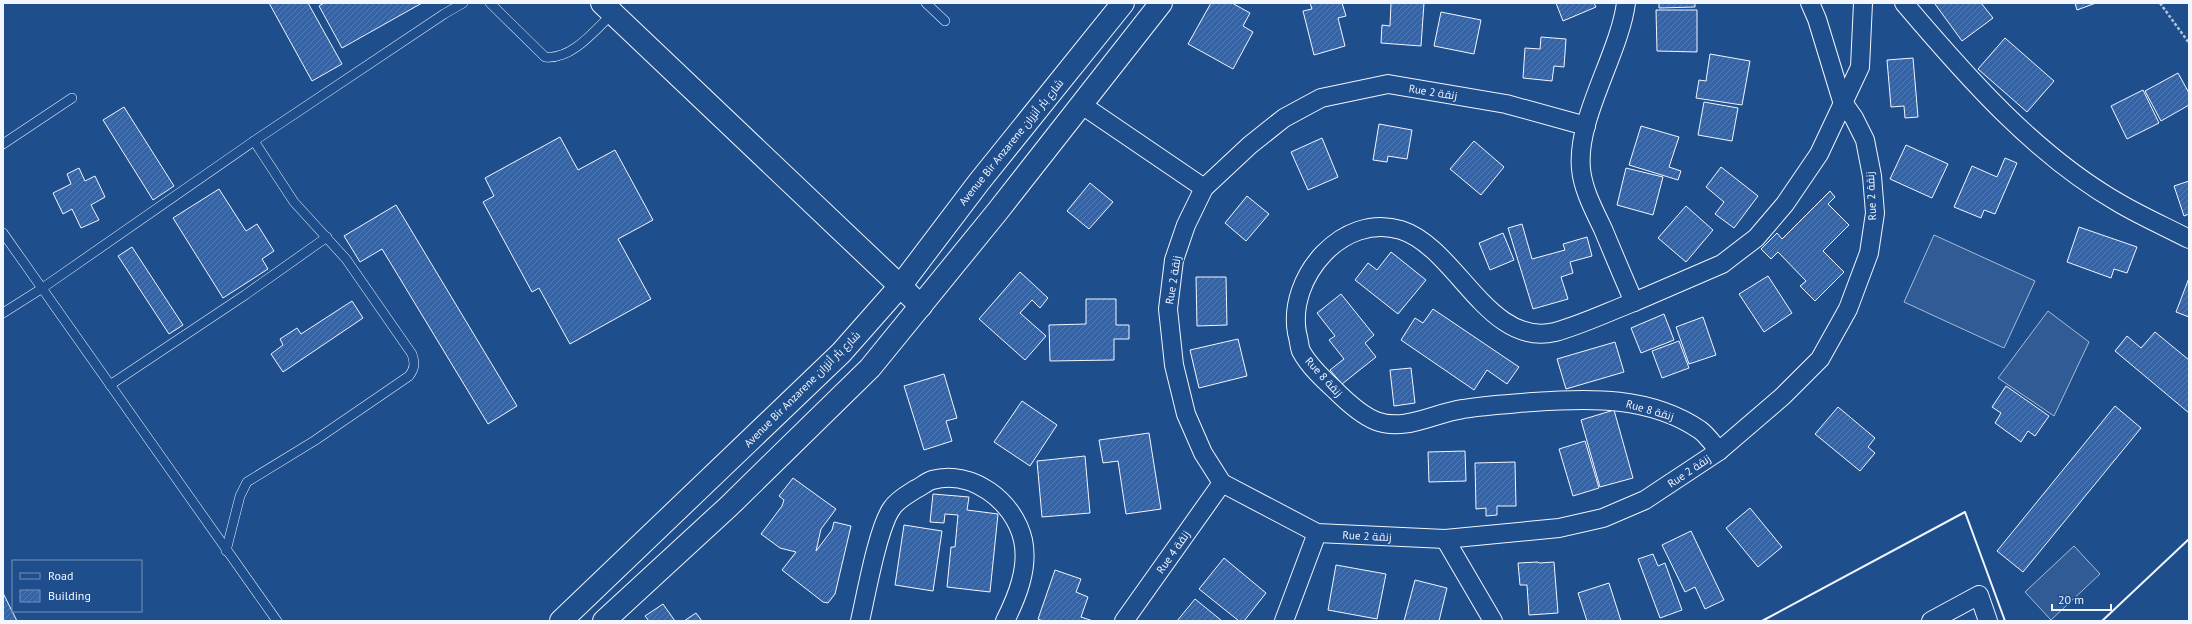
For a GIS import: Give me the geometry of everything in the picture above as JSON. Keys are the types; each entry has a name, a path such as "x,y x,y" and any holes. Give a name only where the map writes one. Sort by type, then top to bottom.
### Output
{"main road":[{"name":"Avenue Bir Anzarene شارع بئر أنزران","path":"561,621 841,353 900,285 979,182 1123,3"},
{"path":"604,621 728,507 870,368 1082,105 1160,3"},
{"path":"608,8 921,306"}],"street":[{"path":"1626,3 1623,22 1610,54 1586,126 1581,169 1585,189 1634,302"},
{"name":"Rue 2 زنقة","path":"1586,126 1506,104 1388,84 1321,98 1284,118 1250,145 1204,188 1186,225 1174,260 1168,309 1174,365 1186,414 1203,453 1222,483 1317,533 1445,539 1559,528 1603,518 1645,500 1719,451 1783,396 1820,359 1848,309 1870,253 1875,213 1872,176 1864,140 1854,118 1842,101 1817,19 1810,3"},
{"name":"Rue 8 زنقة","path":"1719,451 1702,432 1676,416 1651,407 1618,401 1583,399 1461,409 1400,425 1376,421 1348,403 1323,379 1301,350 1295,320 1299,296 1312,269 1324,251 1344,236 1363,228 1389,226 1415,235 1453,267 1471,291 1497,317 1525,331 1554,332 1634,302 1722,264 1756,238 1785,204 1819,154 1842,101 1860,66 1863,3"},
{"path":"1904,3 1968,76 2014,124 2073,172 2118,203 2189,239"},
{"path":"1082,105 1204,188"},
{"path":"860,621 884,526 892,508 908,494 931,480 949,479 967,480 983,487 1010,511 1017,524 1023,541 1023,566 1020,590 1005,621"},
{"name":"Rue 4 زنقة","path":"1124,621 1222,483"},
{"path":"1284,621 1317,533"},
{"path":"1445,539 1493,621"},
{"path":"1930,621 1979,595 1988,621"}],"lane":[{"path":"3,313 41,289 254,141 444,14 463,3"},
{"path":"490,3 545,57 555,58 568,53 608,8"},
{"path":"926,3 945,21"},
{"path":"3,144 72,98"},
{"path":"226,551 240,496 247,482 314,441 413,371 415,362 412,354 346,259 294,202 254,141"},
{"path":"3,233 226,551 277,621"},
{"path":"110,385 327,237"}],"path":[{"path":"2160,3 2189,42"}],"shaded area":[{"path":"1934,235 2035,281 2004,348 1904,302"},
{"path":"2048,311 2089,342 2054,416 1998,378"},
{"path":"2074,546 2100,574 2051,620 2025,592"}],"building":[{"path":"269,3 308,3 342,64 312,81"},
{"path":"324,3 422,3 342,48 319,6"},
{"path":"1211,3 1232,3 1250,13 1243,26 1253,32 1233,69 1188,44"},
{"path":"1310,3 1342,3 1346,16 1338,18 1345,46 1314,55 1303,11 1312,9"},
{"path":"1391,3 1424,3 1421,46 1381,43 1382,25 1390,26"},
{"path":"1556,3 1594,3 1596,7 1563,21"},
{"path":"1659,3 1695,3 1695,7 1659,8"},
{"path":"1981,3 1993,18 1962,41 1935,4"},
{"path":"2075,3 2096,3 2077,10"},
{"path":"1656,10 1697,10 1697,52 1657,51"},
{"path":"1441,12 1481,20 1474,54 1434,46"},
{"path":"1541,37 1566,39 1564,67 1554,66 1552,81 1523,78 1525,48 1540,49"},
{"path":"2005,38 2054,81 2027,112 1978,69"},
{"path":"1710,54 1750,61 1742,105 1696,98 1699,80 1706,81"},
{"path":"1913,58 1918,117 1905,118 1904,106 1891,107 1887,60"},
{"path":"2178,73 2189,93 2189,105 2161,121 2145,91"},
{"path":"2143,90 2159,123 2127,139 2111,106"},
{"path":"1704,102 1738,108 1732,141 1698,135"},
{"path":"124,107 174,186 153,200 103,120"},
{"path":"1379,124 1412,130 1407,159 1388,156 1387,162 1373,160"},
{"path":"1641,126 1679,137 1669,167 1681,171 1678,180 1629,165"},
{"path":"560,137 578,170 615,150 653,220 618,239 651,299 570,344 539,288 532,292 483,202 494,196 485,178"},
{"path":"1322,138 1338,177 1308,190 1291,152"},
{"path":"1474,141 1504,167 1481,195 1450,169"},
{"path":"1906,145 1948,164 1932,198 1890,179"},
{"path":"2005,158 2017,163 1995,214 1984,210 1981,218 1954,207 1972,166 1997,177"},
{"path":"1721,167 1758,196 1734,228 1715,214 1724,202 1706,187"},
{"path":"79,168 85,181 95,176 105,197 91,205 99,220 81,228 72,209 63,214 53,193 71,184 67,174"},
{"path":"1626,168 1663,177 1653,215 1617,205"},
{"path":"2189,181 2189,214 2184,216 2174,186"},
{"path":"1090,183 1113,202 1089,229 1067,211"},
{"path":"219,189 246,231 257,224 274,251 262,259 268,269 223,298 173,218"},
{"path":"1830,191 1835,197 1828,204 1849,225 1823,251 1844,272 1815,301 1800,286 1806,281 1778,252 1771,259 1761,249 1777,233 1782,239"},
{"path":"1247,196 1269,214 1246,241 1225,223"},
{"path":"396,205 517,406 488,424 382,249 360,262 344,236"},
{"path":"1686,206 1713,230 1686,262 1658,238"},
{"path":"1522,224 1532,259 1565,250 1563,244 1587,237 1592,256 1570,262 1573,273 1561,277 1568,299 1533,309 1508,228"},
{"path":"2079,227 2137,247 2127,273 2114,269 2111,278 2067,262"},
{"path":"1503,233 1514,260 1490,270 1479,243"},
{"path":"132,247 183,325 169,334 118,256"},
{"path":"1391,252 1426,280 1398,314 1355,280 1368,263 1377,270"},
{"path":"1020,272 1048,298 1040,308 1032,300 1020,313 1046,336 1025,360 979,319"},
{"path":"1768,276 1792,313 1764,332 1739,294"},
{"path":"1196,277 1226,277 1227,325 1197,326"},
{"path":"2189,278 2189,317 2176,312"},
{"path":"1341,294 1374,335 1365,343 1376,357 1342,384 1330,370 1344,359 1329,340 1335,336 1317,313"},
{"path":"1086,299 1116,299 1116,325 1129,325 1129,339 1114,339 1114,360 1050,361 1049,325 1086,324"},
{"path":"352,301 363,318 283,372 271,354 283,345 280,339 297,328 301,334"},
{"path":"1433,309 1519,367 1507,384 1487,370 1474,390 1401,340 1415,318 1423,323"},
{"path":"1664,314 1674,340 1641,353 1631,328"},
{"path":"1703,317 1716,355 1689,364 1676,327"},
{"path":"2155,332 2189,360 2189,413 2115,351 2127,336 2141,348"},
{"path":"1238,339 1247,376 1199,388 1190,350"},
{"path":"1679,341 1689,368 1662,378 1652,351"},
{"path":"1615,342 1624,372 1566,389 1557,359"},
{"path":"1411,368 1415,403 1394,406 1390,370"},
{"path":"944,374 957,418 946,421 952,441 924,450 904,386"},
{"path":"2006,386 2049,416 2035,436 2028,431 2021,442 1995,423 2001,413 1992,407"},
{"path":"1022,401 1057,425 1030,466 994,442"},
{"path":"2115,406 2141,428 2023,572 1997,551"},
{"path":"1838,407 1875,438 1868,447 1875,453 1860,471 1815,434"},
{"path":"1614,410 1633,478 1600,487 1581,420"},
{"path":"1149,433 1161,509 1126,514 1118,461 1103,463 1099,440"},
{"path":"1585,441 1599,488 1573,496 1559,449"},
{"path":"1465,451 1466,481 1429,482 1428,452"},
{"path":"1085,456 1090,513 1042,517 1037,461"},
{"path":"1515,462 1516,506 1497,506 1497,515 1486,516 1486,508 1476,509 1475,463"},
{"path":"793,478 836,509 821,529 816,551 832,530 834,522 851,526 835,594 828,603 823,602 782,570 796,552 780,548 761,534 782,506 784,500 779,496"},
{"path":"933,494 969,497 967,510 998,514 990,592 947,587 951,547 955,547 958,515 945,514 944,523 930,522"},
{"path":"1750,508 1782,547 1758,567 1726,528"},
{"path":"904,525 942,531 933,591 895,585"},
{"path":"1691,531 1724,600 1705,609 1695,587 1685,592 1662,545"},
{"path":"1653,554 1658,566 1665,563 1682,610 1660,618 1638,559"},
{"path":"1224,558 1266,593 1244,621 1239,621 1199,589"},
{"path":"1554,562 1558,613 1529,615 1527,585 1520,585 1518,563"},
{"path":"1336,565 1386,574 1377,619 1328,610"},
{"path":"1055,570 1081,579 1076,592 1088,597 1081,617 1093,621 1043,621 1038,619"},
{"path":"1415,580 1447,588 1439,621 1404,621"},
{"path":"1609,583 1621,621 1587,621 1578,593"},
{"path":"3,593 17,621 3,621"},
{"path":"1195,599 1222,621 1177,621"},
{"path":"663,604 675,621 649,621 645,616"},
{"path":"696,613 702,621 684,621"}],"wall":[{"path":"1762,621 1965,512 2005,621"},
{"path":"2102,621 2189,539"}]}
